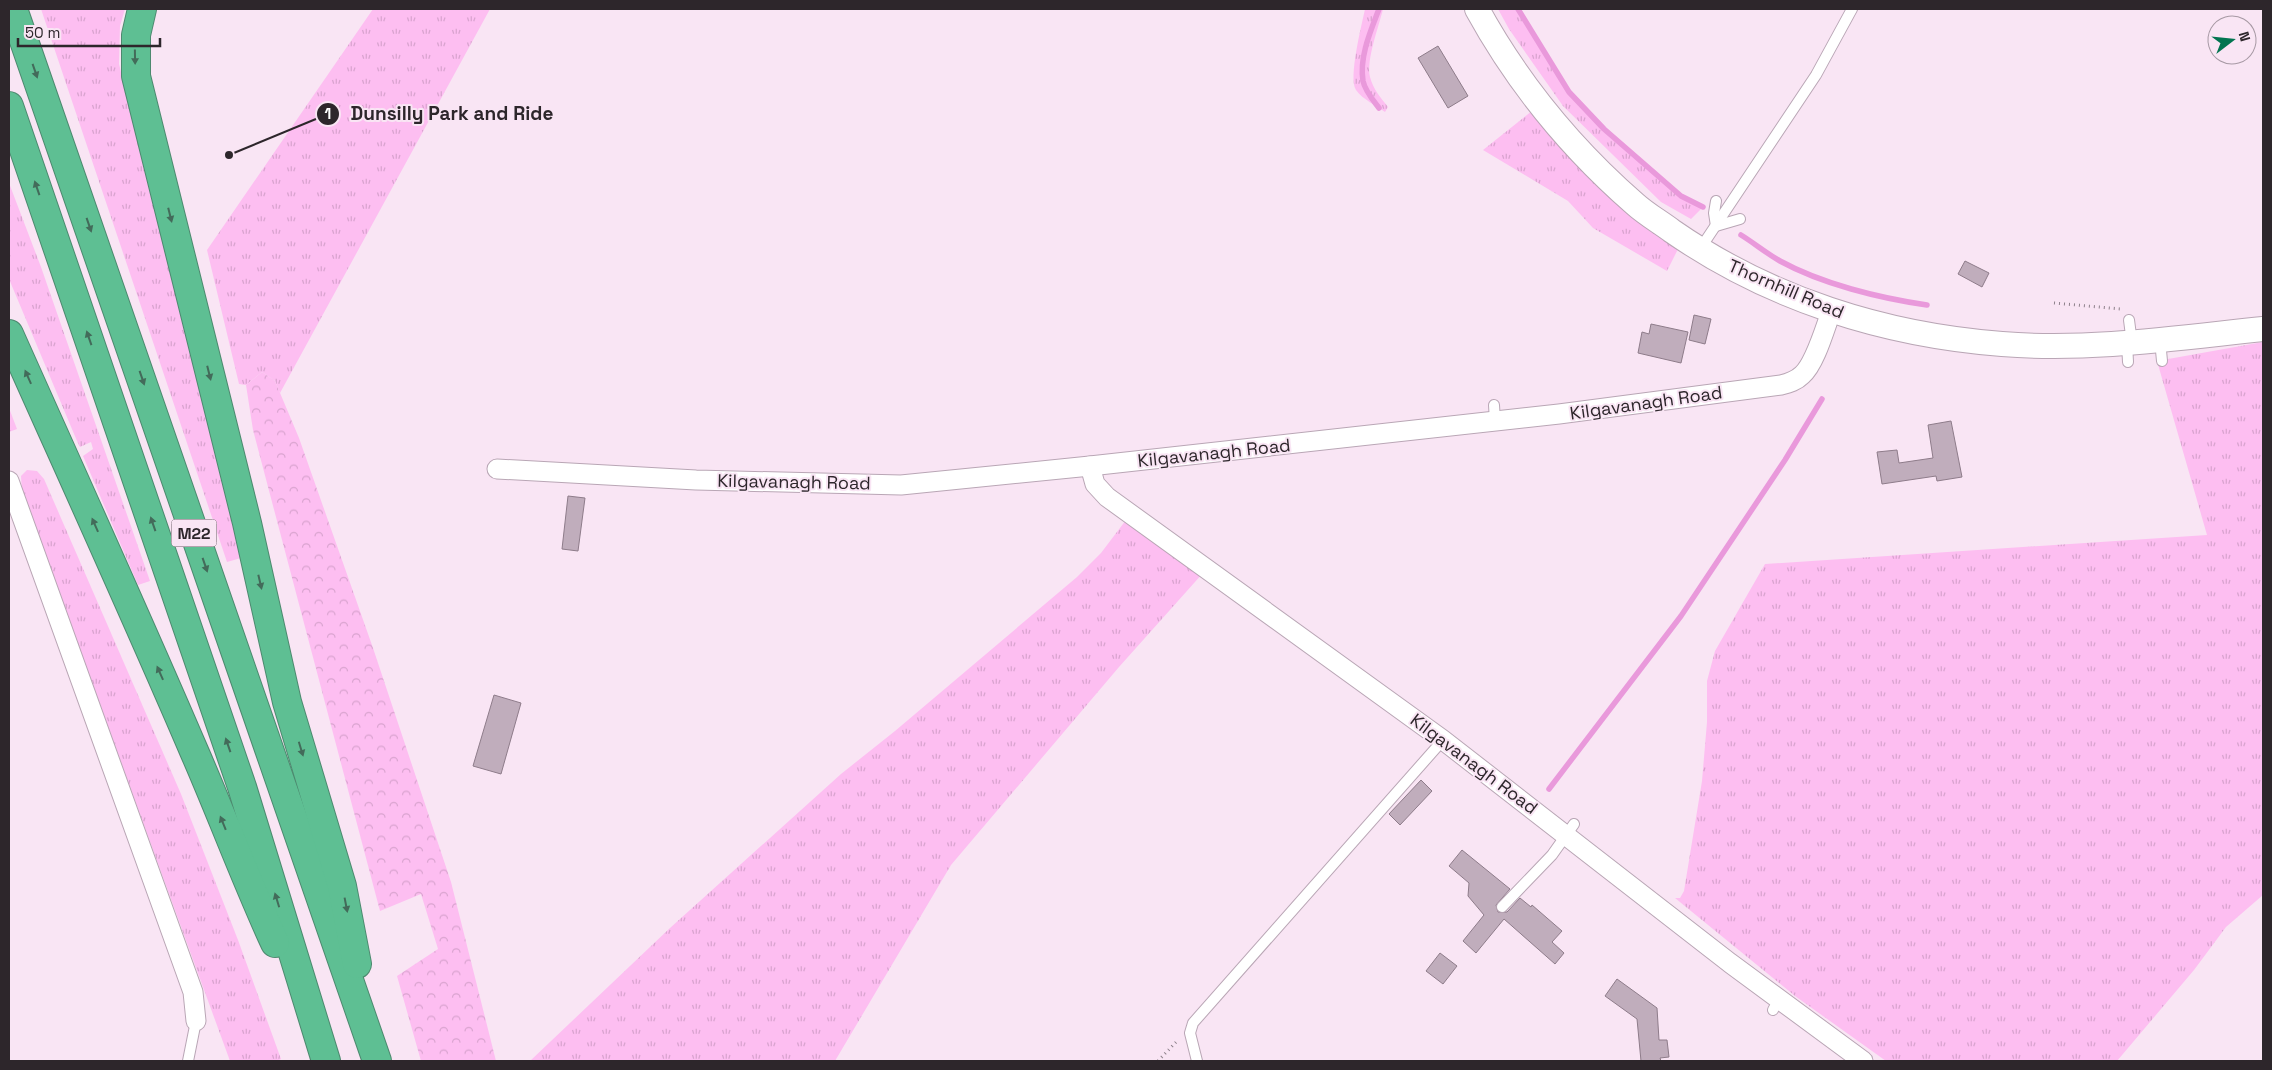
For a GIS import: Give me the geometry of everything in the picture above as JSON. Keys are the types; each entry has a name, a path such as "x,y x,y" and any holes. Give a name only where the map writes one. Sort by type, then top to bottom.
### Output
{"highway":[{"name":"M22","path":"13,9 376,1059"},
{"path":"142,9 136,35 136,76 247,523 287,702 342,886 376,1059"},
{"name":"M22","path":"9,106 242,788 324,1054"},
{"path":"9,334 129,602 195,753 241,868 324,1054"}],"street":[{"name":"Thornhill Road","path":"1477,9 1516,72 1545,110 1582,153 1636,206 1700,250 1763,283 1831,312 1896,328 1951,338 2003,344 2045,346 2129,342 2161,350 2263,329"},
{"name":"Kilgavanagh Road","path":"497,470 696,480 901,485 1090,466 1495,413 1781,385 1793,382 1803,375 1811,362 1831,312"},
{"name":"Kilgavanagh Road","path":"1090,466 1096,484 1107,498 1570,830 1730,963 1776,1004 1863,1061"},
{"path":"9,481 193,992 196,1021"}],"lane":[{"path":"1700,250 1816,74 1852,9"},
{"path":"1716,201 1714,213 1716,226"},
{"path":"1716,226 1740,219"},
{"path":"1197,1061 1190,1033 1194,1022 1443,740"},
{"path":"1502,906 1552,855 1570,830"},
{"path":"188,1061 196,1021"}],"path":[{"path":"2054,303 2123,309 2129,342"}],"green space":[{"path":"41,9 125,9 120,26 119,64 241,558 227,562"},
{"path":"373,9 490,9 280,393 275,381 262,372 246,385 239,384 207,250"},
{"path":"1365,9 1383,9 1371,52 1369,70 1373,85 1388,107 1385,112 1362,96 1356,90 1354,84 1356,51"},
{"path":"1498,9 1518,9 1569,92 1604,130 1681,196 1703,207 1691,219 1661,202 1563,106 1509,29"},
{"path":"1532,111 1563,150 1599,186 1637,219 1679,247 1667,271 1593,228 1568,201 1483,150"},
{"path":"9,183 41,267 150,581 138,585 83,456 93,449 91,442 80,447 9,279"},
{"path":"2263,342 2263,895 2226,927 2194,970 2117,1061 1886,1061 1795,996 1675,898 1680,898 1684,891 1702,781 1707,722 1707,681 1715,651 1765,564 2207,535 2157,361"},
{"path":"262,372 275,381 299,438 373,648 451,882 496,1061 421,1061 397,976 438,949 421,894 380,911 253,430 246,385"},
{"path":"9,408 17,429 9,432"},
{"path":"27,470 37,471 44,479 181,794 238,940 281,1059 277,1061 230,1061 22,491 21,476"},
{"path":"1126,520 1203,573 1119,667 951,865 835,1061 530,1061 670,928 841,774 895,731 1077,577 1101,553"}],"building":[{"path":"1438,46 1468,96 1448,108 1418,58"},
{"path":"1965,261 1989,273 1982,287 1958,274"},
{"path":"1694,315 1711,319 1705,344 1689,340"},
{"path":"1651,324 1688,332 1681,363 1638,353 1642,332 1649,334"},
{"path":"1951,421 1962,477 1937,481 1936,476 1882,484 1877,452 1897,450 1899,463 1933,458 1928,425"},
{"path":"568,496 585,498 578,551 562,549"},
{"path":"494,695 521,703 501,774 473,766"},
{"path":"1421,780 1432,791 1400,825 1389,814"},
{"path":"1462,850 1510,889 1496,905 1498,912 1507,912 1520,898 1531,907 1532,905 1562,931 1552,942 1564,953 1555,964 1504,919 1476,953 1463,941 1484,915 1468,896 1469,883 1449,866"},
{"path":"1440,953 1457,966 1443,984 1426,971"},
{"path":"1617,979 1657,1008 1659,1040 1667,1040 1669,1057 1660,1058 1661,1061 1641,1061 1637,1019 1605,996"}],"waterway":[{"path":"1379,9 1366,44 1362,72 1366,88 1379,108"},
{"path":"1518,9 1569,92 1604,129 1681,196 1703,207"},
{"path":"1741,235 1780,261 1814,277 1870,294 1927,305"},
{"path":"1549,789 1681,616 1785,460 1822,399"}],"place":[{"name":"Dunsilly Park and Ride","path":"229,155"}]}
